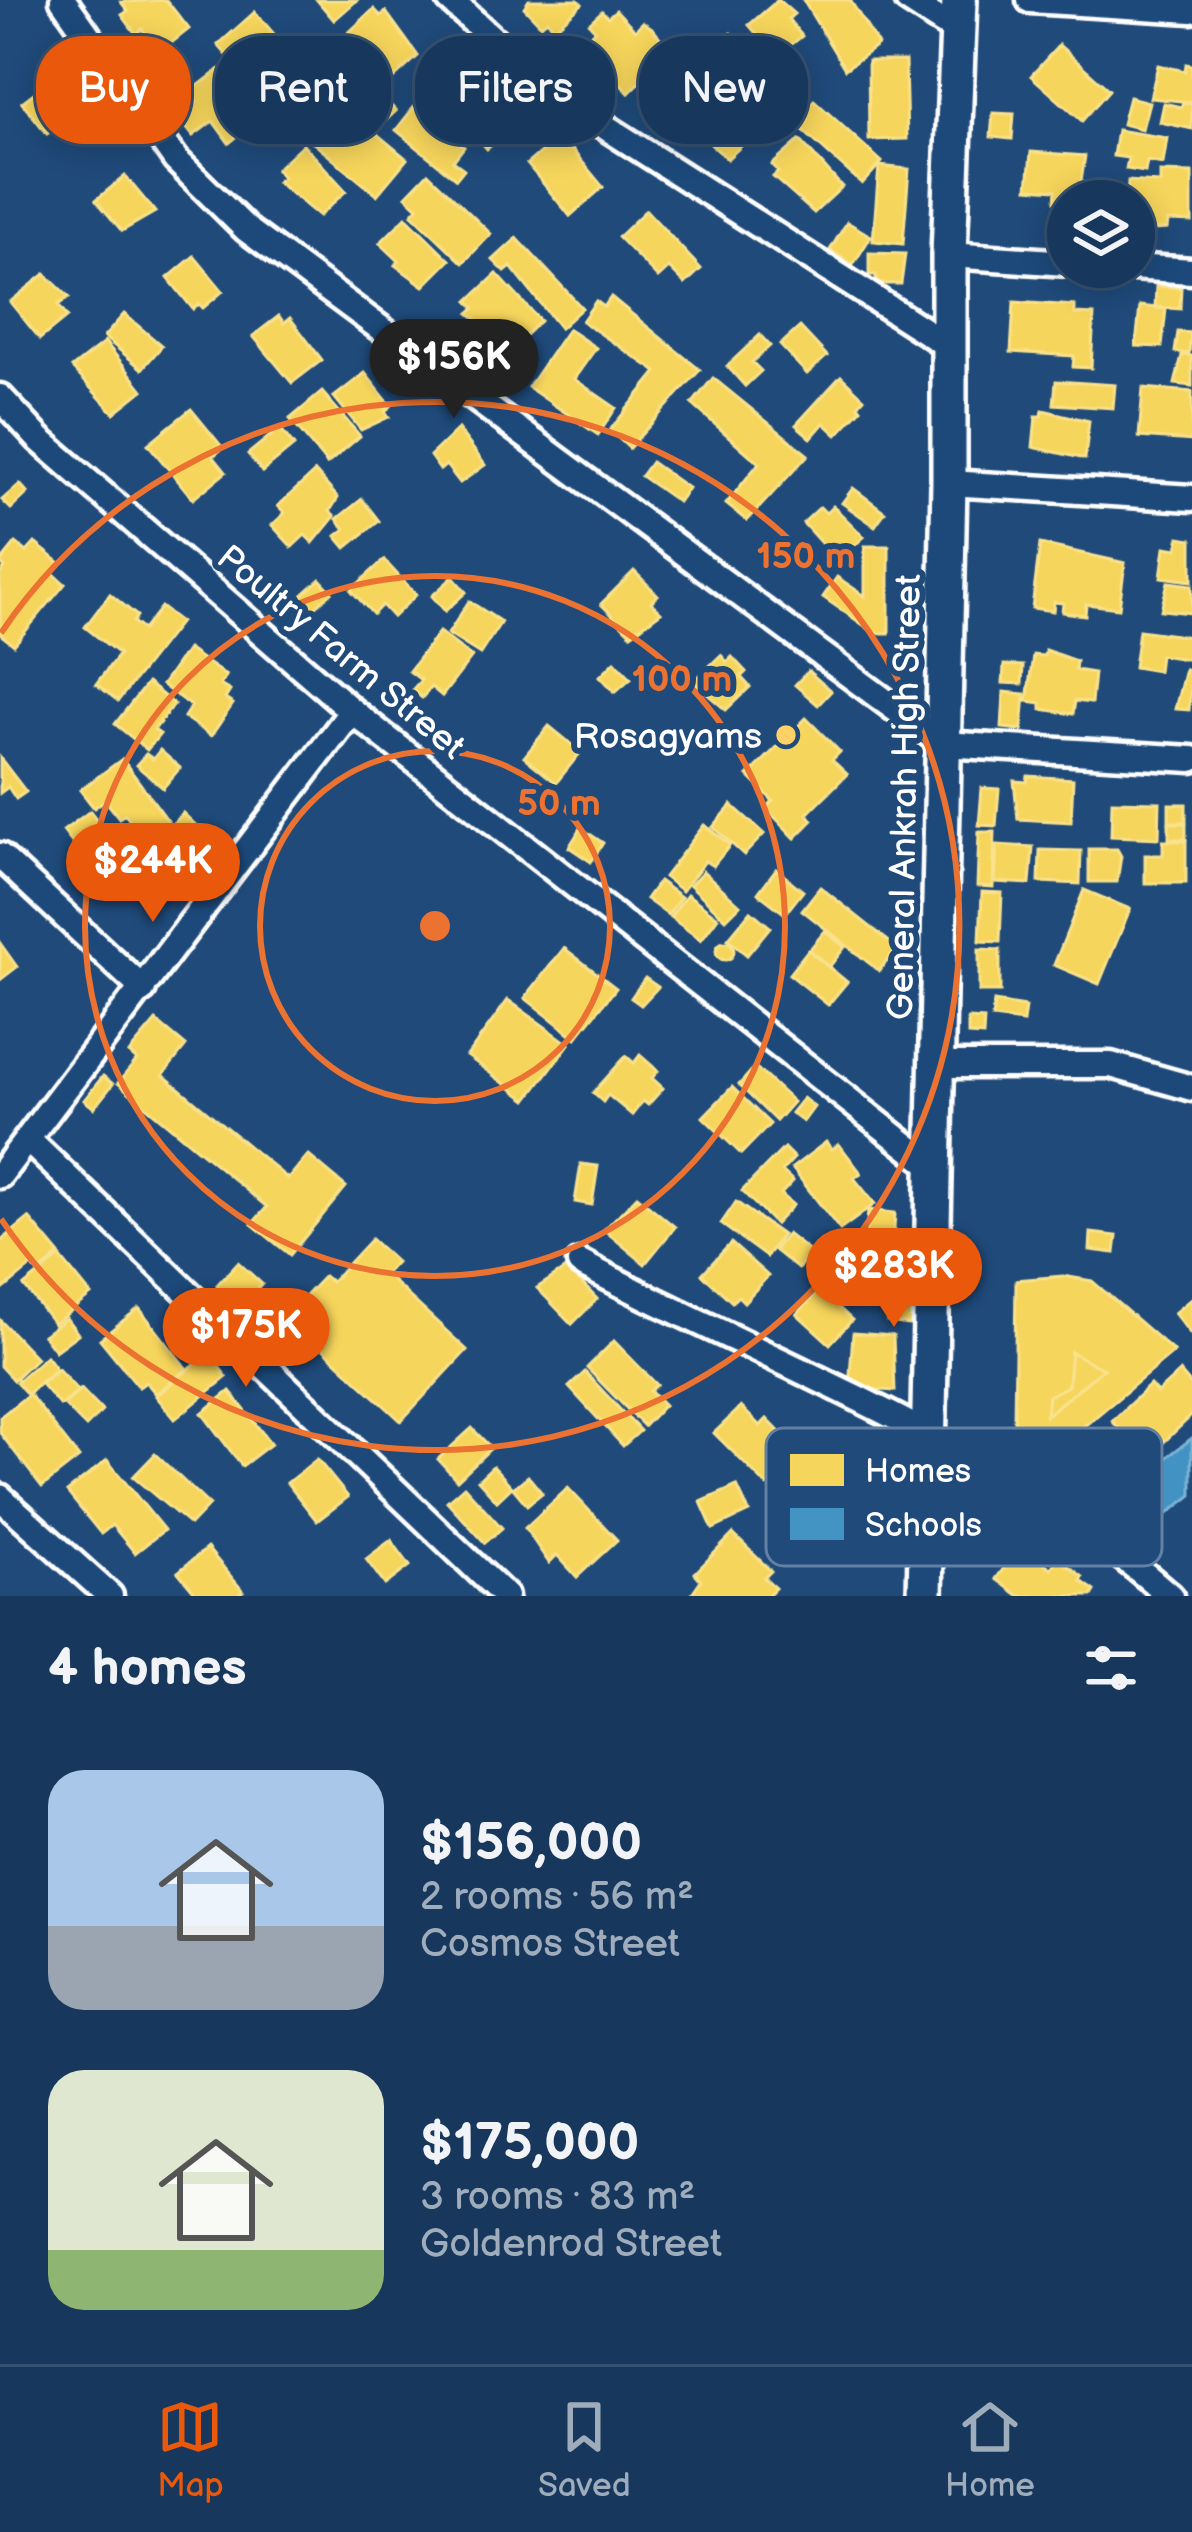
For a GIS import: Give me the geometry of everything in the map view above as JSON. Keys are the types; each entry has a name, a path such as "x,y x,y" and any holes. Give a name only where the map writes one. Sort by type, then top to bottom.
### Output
{"main road":[{"name":"General Ankrah High Street","path":"925,1428 957,15"}],"street":[{"path":"63,0 176,160 246,230 943,744 1192,759"},
{"path":"450,0 550,92 950,347"},
{"path":"908,0 957,15"},
{"path":"1030,0 1192,10"},
{"path":"949,256 1047,262"},
{"path":"1155,269 1192,271"},
{"name":"Poultry Farm Street","path":"0,397 39,439 352,711 934,1166"},
{"path":"949,483 1192,498"},
{"path":"0,1175 352,711"},
{"path":"0,856 143,989"},
{"path":"936,1065 1112,1065 1192,1088"},
{"path":"28,1140 505,1596"},
{"path":"580,1263 913,1428"},
{"path":"0,1497 110,1596"},
{"path":"1132,1566 1170,1596"}],"building: Homes":[{"path":"166,0 189,29 180,36 147,36 142,29 136,34 122,15 128,11 121,2"},
{"path":"317,0 357,0 334,20"},
{"path":"529,0 578,0 582,4 555,28 547,20 541,25 524,7"},
{"path":"778,0 794,14 788,19 802,36 758,36 749,25"},
{"path":"803,0 850,0 878,45 845,69"},
{"path":"374,9 381,16 386,12 415,52 415,59 391,81 391,36 347,34"},
{"path":"616,10 635,30 643,22 659,36 639,36 639,83 629,93 615,79 615,36 589,36 595,30 589,23 602,11 608,17"},
{"path":"255,12 276,36 228,36"},
{"path":"1059,45 1109,90 1082,121 1031,76"},
{"path":"868,61 905,61 907,139 869,140"},
{"path":"1186,64 1192,65 1192,102 1150,98 1158,65 1185,71"},
{"path":"215,73 215,124 193,136 191,108 197,102 191,91"},
{"path":"36,91 36,120 22,102"},
{"path":"1129,97 1149,102 1142,129 1122,124"},
{"path":"814,100 882,162 862,184 808,135 808,106"},
{"path":"1183,102 1192,104 1192,129 1160,122 1164,103 1181,107"},
{"path":"414,107 415,144 460,144 464,147 453,161 464,169 456,179 396,130"},
{"path":"993,113 1014,114 1012,139 991,137"},
{"path":"1117,130 1167,138 1163,164 1147,161 1145,172 1126,169 1128,158 1113,156"},
{"path":"303,144 346,191 319,216 277,182 283,177 276,169"},
{"path":"315,144 389,144 407,159 377,195"},
{"path":"550,144 567,144 603,187 570,216 527,164"},
{"path":"711,144 744,144 727,159"},
{"path":"796,144 804,144 842,187 814,213 773,177 778,172 772,165"},
{"path":"1031,152 1085,156 1081,180 1047,180 1047,189 1028,188"},
{"path":"879,166 909,169 903,244 873,241"},
{"path":"1160,172 1192,173 1192,222 1168,221 1167,229 1155,230 1155,183 1160,183"},
{"path":"428,173 491,234 463,263 412,214 418,207 406,196"},
{"path":"125,176 155,212 122,231 96,200"},
{"path":"646,210 701,269 685,284 669,268 658,278 618,237"},
{"path":"406,217 450,260 424,286 395,265 399,261 380,243"},
{"path":"847,222 871,236 853,265 830,250"},
{"path":"517,238 582,308 560,328 511,267 505,272 493,260"},
{"path":"869,253 905,254 901,284 876,284 876,275 869,275"},
{"path":"194,256 223,291 203,308 199,304 193,309 168,278"},
{"path":"45,274 69,297 58,305 67,317 40,339 10,302"},
{"path":"497,274 540,321 512,348 469,313 475,308 468,301"},
{"path":"1156,286 1181,288 1180,309 1155,307"},
{"path":"611,297 700,370 629,448 610,430 657,372 582,321 596,301 604,307"},
{"path":"1014,302 1075,306 1075,314 1094,315 1091,368 1073,367 1074,356 1011,352"},
{"path":"1140,306 1166,309 1162,347 1136,346"},
{"path":"124,314 162,346 142,369 104,337"},
{"path":"279,316 284,323 290,318 322,360 292,383 253,336"},
{"path":"800,327 827,356 807,374 780,345"},
{"path":"568,329 596,348 574,379 616,408 598,435 528,387"},
{"path":"1178,332 1191,333 1189,354 1175,352"},
{"path":"760,335 770,346 752,362 761,371 745,386 727,366"},
{"path":"105,342 143,390 114,413 72,368"},
{"path":"1182,355 1192,356 1192,386 1175,384"},
{"path":"365,373 391,406 385,411 389,417 361,430 334,397"},
{"path":"841,376 864,398 858,405 861,409 837,435 824,423 811,438 796,425"},
{"path":"713,378 808,455 747,521 726,504 759,463 692,404"},
{"path":"1056,381 1115,385 1113,408 1054,404"},
{"path":"1143,388 1192,392 1192,441 1139,437"},
{"path":"322,392 360,436 327,464 290,419"},
{"path":"191,409 223,448 213,456 226,472 193,499 148,444"},
{"path":"1043,410 1089,421 1085,459 1033,447 1036,416 1042,416"},
{"path":"280,428 294,446 262,472 248,454"},
{"path":"458,429 485,465 460,483 446,465 440,470 430,456"},
{"path":"651,462 688,488 678,502 641,476"},
{"path":"315,472 338,498 330,511 335,516 313,543 305,535 292,547 272,525 285,513 278,506"},
{"path":"20,484 28,493 11,509 2,500"},
{"path":"853,488 885,512 875,526 842,503"},
{"path":"362,499 379,521 346,548 336,536 345,529 337,519"},
{"path":"833,506 864,537 837,561 803,523 820,507 826,513"},
{"path":"1179,537 1192,539 1192,581 1161,577 1165,547 1178,549"},
{"path":"16,543 27,552 35,543 60,563 52,572 65,584 14,645 0,634 0,574 5,568 0,563"},
{"path":"1040,544 1125,563 1119,608 1086,604 1085,615 1062,612 1063,603 1054,602 1053,611 1032,608"},
{"path":"865,546 889,546 889,633 875,633 823,597 837,577 865,596"},
{"path":"384,560 416,595 393,617 382,605 373,614 351,590"},
{"path":"634,571 658,595 651,602 661,612 631,634 601,604"},
{"path":"453,577 466,592 445,611 432,596"},
{"path":"320,579 332,592 311,611 299,598"},
{"path":"1168,582 1192,585 1192,613 1161,610"},
{"path":"110,594 137,616 133,622 143,630 161,607 180,622 118,701 96,684 119,654 85,627"},
{"path":"469,601 501,622 480,654 448,634"},
{"path":"1139,630 1192,637 1192,660 1160,655 1158,671 1134,667"},
{"path":"439,632 472,657 442,696 431,687 422,698 412,690 421,680 409,671"},
{"path":"187,649 226,676 220,685 230,691 225,699 233,704 211,736 184,717 191,706 162,685"},
{"path":"1045,650 1076,661 1075,670 1094,673 1091,703 1075,701 1073,714 1041,709 1041,703 1027,701 1033,655 1044,656"},
{"path":"721,655 727,662 732,657 746,672 741,677 750,687 726,710 693,682"},
{"path":"615,661 631,678 615,692 600,676"},
{"path":"1004,665 1023,666 1022,684 1003,683"},
{"path":"1185,669 1192,670 1189,710 1175,709"},
{"path":"808,671 831,691 818,705 795,685"},
{"path":"147,683 174,704 154,730 160,734 147,750 115,724"},
{"path":"1004,692 1025,694 1022,730 1002,728"},
{"path":"806,718 840,752 832,760 847,774 807,814 813,820 795,838 766,808 773,801 748,776"},
{"path":"549,726 581,752 556,783 524,757"},
{"path":"160,750 180,768 163,788 136,765 146,754 153,759"},
{"path":"0,758 26,792 16,799 8,787 0,793"},
{"path":"122,759 168,821 143,839 125,814 119,818 105,800 94,808 80,790"},
{"path":"1028,776 1073,779 1071,822 1018,819 1014,781 1027,782"},
{"path":"982,788 999,789 996,826 979,825"},
{"path":"1112,801 1160,802 1159,838 1111,836"},
{"path":"1169,804 1186,804 1186,822 1169,822"},
{"path":"732,805 764,834 744,855 713,827"},
{"path":"90,811 120,850 93,870 63,831"},
{"path":"183,813 202,831 185,849 171,826"},
{"path":"1169,823 1186,823 1186,839 1169,839"},
{"path":"704,825 730,845 713,866 705,861 682,891 664,877"},
{"path":"581,828 603,843 591,862 569,847"},
{"path":"979,832 995,832 993,887 977,886"},
{"path":"1163,841 1186,841 1186,883 1145,883 1145,855 1163,855"},
{"path":"997,845 1033,847 1030,884 995,882"},
{"path":"1089,849 1117,849 1121,856 1117,882 1089,882"},
{"path":"1040,850 1081,851 1080,884 1039,882"},
{"path":"776,869 803,891 785,914 758,893"},
{"path":"703,871 740,905 726,919 690,885"},
{"path":"659,881 681,897 668,915 646,899"},
{"path":"820,887 897,948 879,971 802,910"},
{"path":"1084,890 1130,909 1099,984 1054,965"},
{"path":"982,892 1002,893 1000,942 980,941"},
{"path":"687,894 718,917 701,940 670,917"},
{"path":"751,911 770,927 747,955 728,939"},
{"path":"825,931 845,947 829,967 809,950"},
{"path":"725,942 734,951 725,960 716,951"},
{"path":"0,943 17,967 0,980"},
{"path":"564,948 616,988 576,1038 525,998"},
{"path":"979,949 1000,950 1000,992 979,992"},
{"path":"808,950 847,982 828,1005 789,974"},
{"path":"645,978 658,987 641,1005 631,998"},
{"path":"508,1000 569,1044 527,1100 467,1056"},
{"path":"994,1002 1025,1007 1023,1022 992,1018"},
{"path":"968,1019 984,1020 983,1036 968,1035"},
{"path":"156,1021 186,1046 163,1075 288,1179 308,1155 346,1187 290,1255 252,1224 267,1207 118,1083 137,1060 129,1053"},
{"path":"640,1055 658,1071 652,1078 663,1088 632,1115 608,1095 603,1102 593,1093 626,1056 634,1063"},
{"path":"755,1067 793,1102 776,1121 739,1085"},
{"path":"103,1076 113,1084 94,1108 84,1100"},
{"path":"732,1087 770,1124 741,1154 703,1117"},
{"path":"803,1098 814,1107 803,1122 791,1113"},
{"path":"826,1142 832,1149 839,1144 861,1173 854,1178 875,1204 840,1230 792,1168"},
{"path":"784,1148 794,1158 782,1171 793,1181 781,1194 793,1205 775,1224 742,1191"},
{"path":"581,1164 598,1166 592,1205 575,1202"},
{"path":"637,1196 675,1227 645,1264 604,1230"},
{"path":"736,1202 782,1235 766,1257 721,1224"},
{"path":"868,1210 895,1213 892,1261 864,1259"},
{"path":"29,1218 60,1255 38,1273 32,1266 0,1292 0,1242"},
{"path":"1091,1233 1117,1236 1115,1253 1090,1250"},
{"path":"787,1234 810,1252 798,1269 774,1250"},
{"path":"371,1239 396,1262 385,1274 467,1350 401,1421 294,1322 313,1302 306,1295 324,1276 331,1282"},
{"path":"731,1243 768,1276 744,1302 738,1296 732,1302 702,1274"},
{"path":"60,1257 91,1295 54,1324 24,1286"},
{"path":"238,1262 262,1284 242,1307 217,1285"},
{"path":"567,1268 597,1299 572,1324 537,1288"},
{"path":"1063,1276 1092,1281 1174,1352 1082,1428 1014,1422 1016,1280","holes":["1071,1352 1103,1369 1046,1415 1048,1396 1068,1386"]},
{"path":"890,1287 913,1289 910,1325 887,1322"},
{"path":"820,1290 852,1320 830,1344 797,1314"},
{"path":"1192,1298 1192,1336 1174,1313"},
{"path":"139,1308 187,1369 156,1394 146,1382 139,1387 100,1339"},
{"path":"66,1318 78,1334 55,1351 43,1335"},
{"path":"0,1320 36,1358 13,1380 0,1366"},
{"path":"853,1333 893,1336 895,1391 849,1388"},
{"path":"614,1341 657,1385 650,1391 664,1405 644,1426 587,1368"},
{"path":"1071,1352 1103,1369 1046,1415 1048,1396 1068,1386"},
{"path":"208,1353 227,1377 175,1419 156,1396"},
{"path":"46,1356 56,1369 27,1394 16,1382"},
{"path":"58,1369 78,1391 60,1406 41,1384"},
{"path":"585,1372 640,1431 623,1446 569,1387"},
{"path":"1180,1372 1192,1386 1192,1415 1162,1444 1162,1428 1119,1428 1112,1421 1150,1385 1157,1393"},
{"path":"81,1389 102,1411 86,1427 64,1405"},
{"path":"230,1391 271,1444 242,1466 202,1413"},
{"path":"29,1394 79,1458 42,1487 0,1433 0,1417"},
{"path":"741,1407 760,1426 767,1419 776,1428 766,1428 766,1485 714,1433"},
{"path":"472,1428 491,1448 457,1480 438,1459"},
{"path":"155,1454 209,1505 190,1525 133,1477"},
{"path":"317,1459 348,1497 317,1521 287,1483"},
{"path":"107,1460 164,1530 135,1553 112,1525 101,1534 67,1492"},
{"path":"493,1466 512,1487 497,1501 478,1480"},
{"path":"528,1476 542,1493 527,1505 513,1488"},
{"path":"464,1486 502,1528 485,1543 447,1501"},
{"path":"737,1486 749,1512 713,1529 701,1502"},
{"path":"568,1488 617,1540 577,1577 557,1555 549,1563 525,1528"},
{"path":"733,1534 771,1571 764,1578 775,1588 767,1596 690,1596 701,1580 695,1573"},
{"path":"391,1540 410,1566 385,1585 366,1559"},
{"path":"207,1548 243,1591 237,1596 198,1596 178,1572"},
{"path":"1006,1566 1069,1566 1095,1591 1092,1596 1019,1596 996,1579"}],"building: Schools":[{"path":"1192,1438 1192,1495 1164,1517 1162,1514 1162,1461"}],"place":[{"name":"Rosagyams","path":"786,735"}]}
